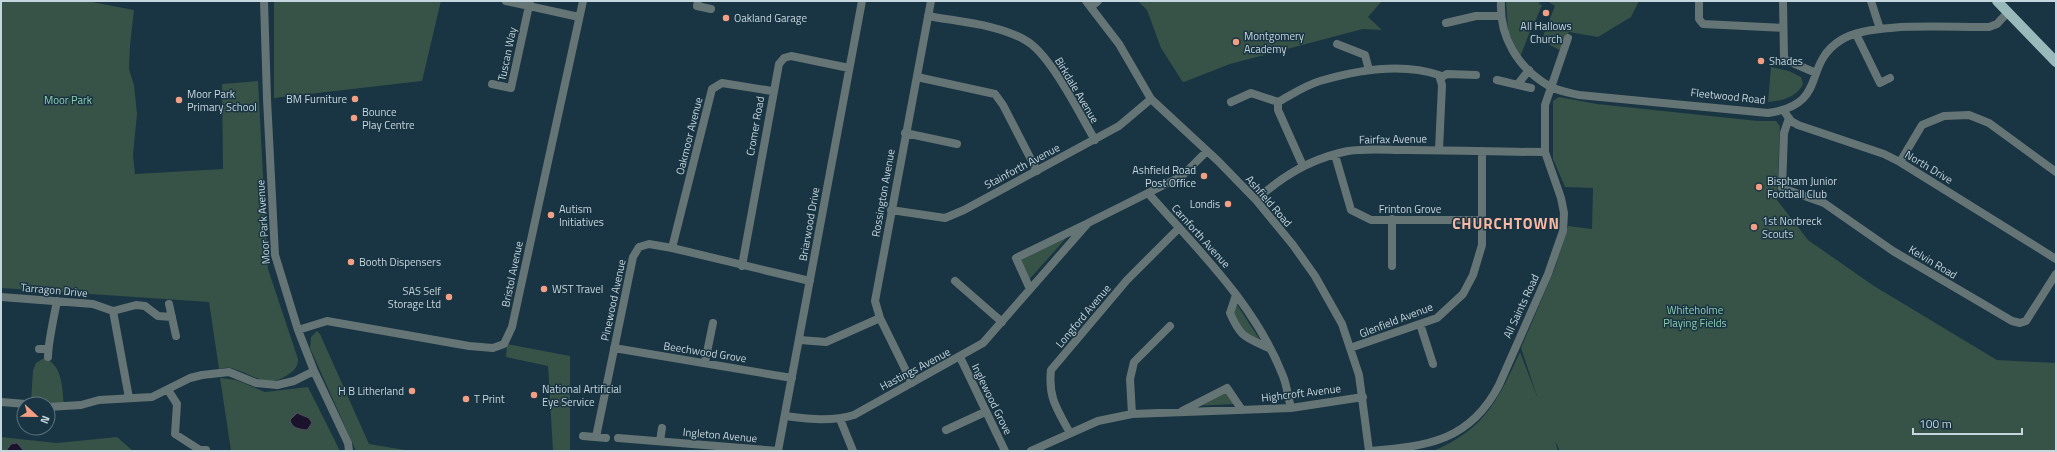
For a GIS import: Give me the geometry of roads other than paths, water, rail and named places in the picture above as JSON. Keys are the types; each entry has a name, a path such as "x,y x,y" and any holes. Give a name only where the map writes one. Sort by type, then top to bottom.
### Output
{"main road":[{"path":"1997,1 2056,62"}],"street":[{"name":"Moor Park Avenue","path":"264,1 266,78 275,255 298,330 314,371 345,436 349,451"},
{"path":"506,1 529,3 579,17"},
{"name":"Bristol Avenue","path":"298,330 327,322 469,346 493,348 504,344 512,327 583,1"},
{"path":"698,1 697,6 711,9"},
{"name":"Briarwood Drive","path":"778,451 800,340 862,1"},
{"name":"Rossington Avenue","path":"912,383 880,318 876,301 891,210 930,1"},
{"path":"1088,4 1098,1"},
{"path":"1501,1 1501,16 1505,35 1513,51 1520,62 1550,87"},
{"path":"1700,1 1699,19 1703,24 1782,28"},
{"path":"1783,1 1782,28 1784,57 1786,60 1816,73"},
{"path":"1871,1 1880,29"},
{"name":"Tuscan Way","path":"492,84 511,88 529,3"},
{"name":"Ashfield Road","path":"1088,4 1119,44 1151,98 1256,200 1293,245 1315,276 1342,324 1359,375 1370,451"},
{"path":"1451,12 1450,22 1476,16 1501,16"},
{"name":"Fleetwood Road","path":"1550,87 1579,95 1608,98 1768,112 1784,110 1796,104 1807,95 1822,59 1829,50 1841,40 1856,34 1880,29 1920,27 1988,27 1997,24 2008,12"},
{"name":"Birkdale Avenue","path":"928,16 1006,31 1027,41 1050,64 1095,140"},
{"path":"1856,34 1877,86 1890,78"},
{"name":"All Saints Road","path":"1370,451 1433,443 1467,425 1490,403 1548,274 1563,231 1564,213 1561,198 1545,152 1545,105 1568,38"},
{"path":"1337,44 1365,55 1369,70"},
{"name":"Cromer Road","path":"742,266 772,91 779,64 784,58 791,56 849,68"},
{"path":"1231,102 1251,93 1278,102 1318,82 1369,70 1402,68 1427,71 1439,75 1442,85 1439,150"},
{"path":"1518,84 1529,70"},
{"path":"1440,78 1447,74 1474,73"},
{"path":"917,77 995,94 1003,105 1037,171"},
{"path":"1497,80 1530,88"},
{"name":"Oakmoor Avenue","path":"672,248 712,89 722,83 772,91"},
{"name":"Stainforth Avenue","path":"891,210 945,218 964,210 1119,126 1151,98"},
{"path":"1278,102 1278,110 1303,166"},
{"name":"North Drive","path":"1784,110 1789,118 1798,125 1877,152 1900,162 2056,259"},
{"path":"1900,162 1922,126 1944,116 1969,115 1989,123 2056,172"},
{"name":"Kelvin Road","path":"1789,118 1784,133 1782,188 1824,203 1893,251 2012,321 2020,323 2026,321 2056,274"},
{"path":"905,134 952,146"},
{"name":"Fairfax Avenue","path":"1256,200 1275,183 1303,166 1335,155 1363,150 1545,152"},
{"name":"Hastings Avenue","path":"1030,289 1016,258 1182,176 1207,151"},
{"name":"Glenfield Avenue","path":"1350,348 1437,318 1462,294 1473,275 1482,245 1482,151"},
{"name":"Frinton Grove","path":"1335,155 1351,210 1372,220 1481,220"},
{"name":"Carnforth Avenue","path":"1148,193 1214,266 1262,332 1283,376 1291,408"},
{"path":"1392,219 1392,266"},
{"name":"Hastings Avenue","path":"785,416 825,420 840,419 854,415 983,343 1088,223"},
{"name":"Longford Avenue","path":"1070,433 1054,402 1049,387 1051,370 1127,280 1179,228"},
{"name":"Pinewood Avenue","path":"596,437 633,257 639,247 649,244 672,248 742,266 810,281"},
{"path":"955,281 1002,322"},
{"path":"1236,296 1230,313 1237,328 1244,337 1269,348"},
{"name":"Tarragon Drive","path":"1,297 93,304 113,311"},
{"path":"45,352 52,338 57,301"},
{"path":"169,304 176,336"},
{"path":"130,398 113,311 136,305 145,306 158,316 172,317"},
{"path":"800,340 826,342 880,318"},
{"path":"705,362 713,323"},
{"path":"1420,324 1433,364"},
{"path":"1132,414 1130,380 1134,362 1170,326"},
{"name":"Beechwood Grove","path":"614,348 705,362 792,378"},
{"name":"Inglewood Grove","path":"960,357 984,412 1005,451"},
{"path":"56,407 82,405 99,400 145,398 168,390 180,382 202,375 229,372 256,383 277,385 294,381 314,371"},
{"name":"Highcroft Avenue","path":"1180,412 1227,388 1242,410"},
{"path":"168,390 176,404 172,436 200,450 206,450"},
{"name":"Highcroft Avenue","path":"1031,451 1098,421 1132,414 1291,408 1363,397"},
{"path":"1,402 16,403"},
{"path":"946,430 984,412"},
{"path":"840,419 853,451"},
{"path":"660,441 662,428"},
{"path":"582,436 606,438"},
{"name":"Ingleton Avenue","path":"618,438 778,451"}],"place":[{"name":"All Hallows Church","path":"1546,13"},
{"name":"Oakland Garage","path":"726,18"},
{"name":"Montgomery Academy","path":"1236,42"},
{"name":"Shades","path":"1761,61"},
{"name":"BM Furniture","path":"355,99"},
{"name":"Moor Park Primary School","path":"179,100"},
{"name":"Bounce Play Centre","path":"354,118"},
{"name":"Ashfield Road Post Office","path":"1204,176"},
{"name":"Bispham Junior Football Club","path":"1759,187"},
{"name":"Londis","path":"1228,204"},
{"name":"Autism Initiatives","path":"551,215"},
{"name":"1st Norbreck Scouts","path":"1754,227"},
{"name":"Booth Dispensers","path":"351,262"},
{"name":"WST Travel","path":"544,289"},
{"name":"SAS Self Storage Ltd","path":"449,297"},
{"name":"H B Litherland","path":"412,391"},
{"name":"National Artificial Eye Service","path":"534,395"},
{"name":"T Print","path":"466,399"}],"district":[{"name":"CHURCHTOWN","path":"1506,223"}],"park label":[{"name":"Moor Park","path":"68,100"},
{"name":"Whiteholme Playing Fields","path":"1695,316"}]}
